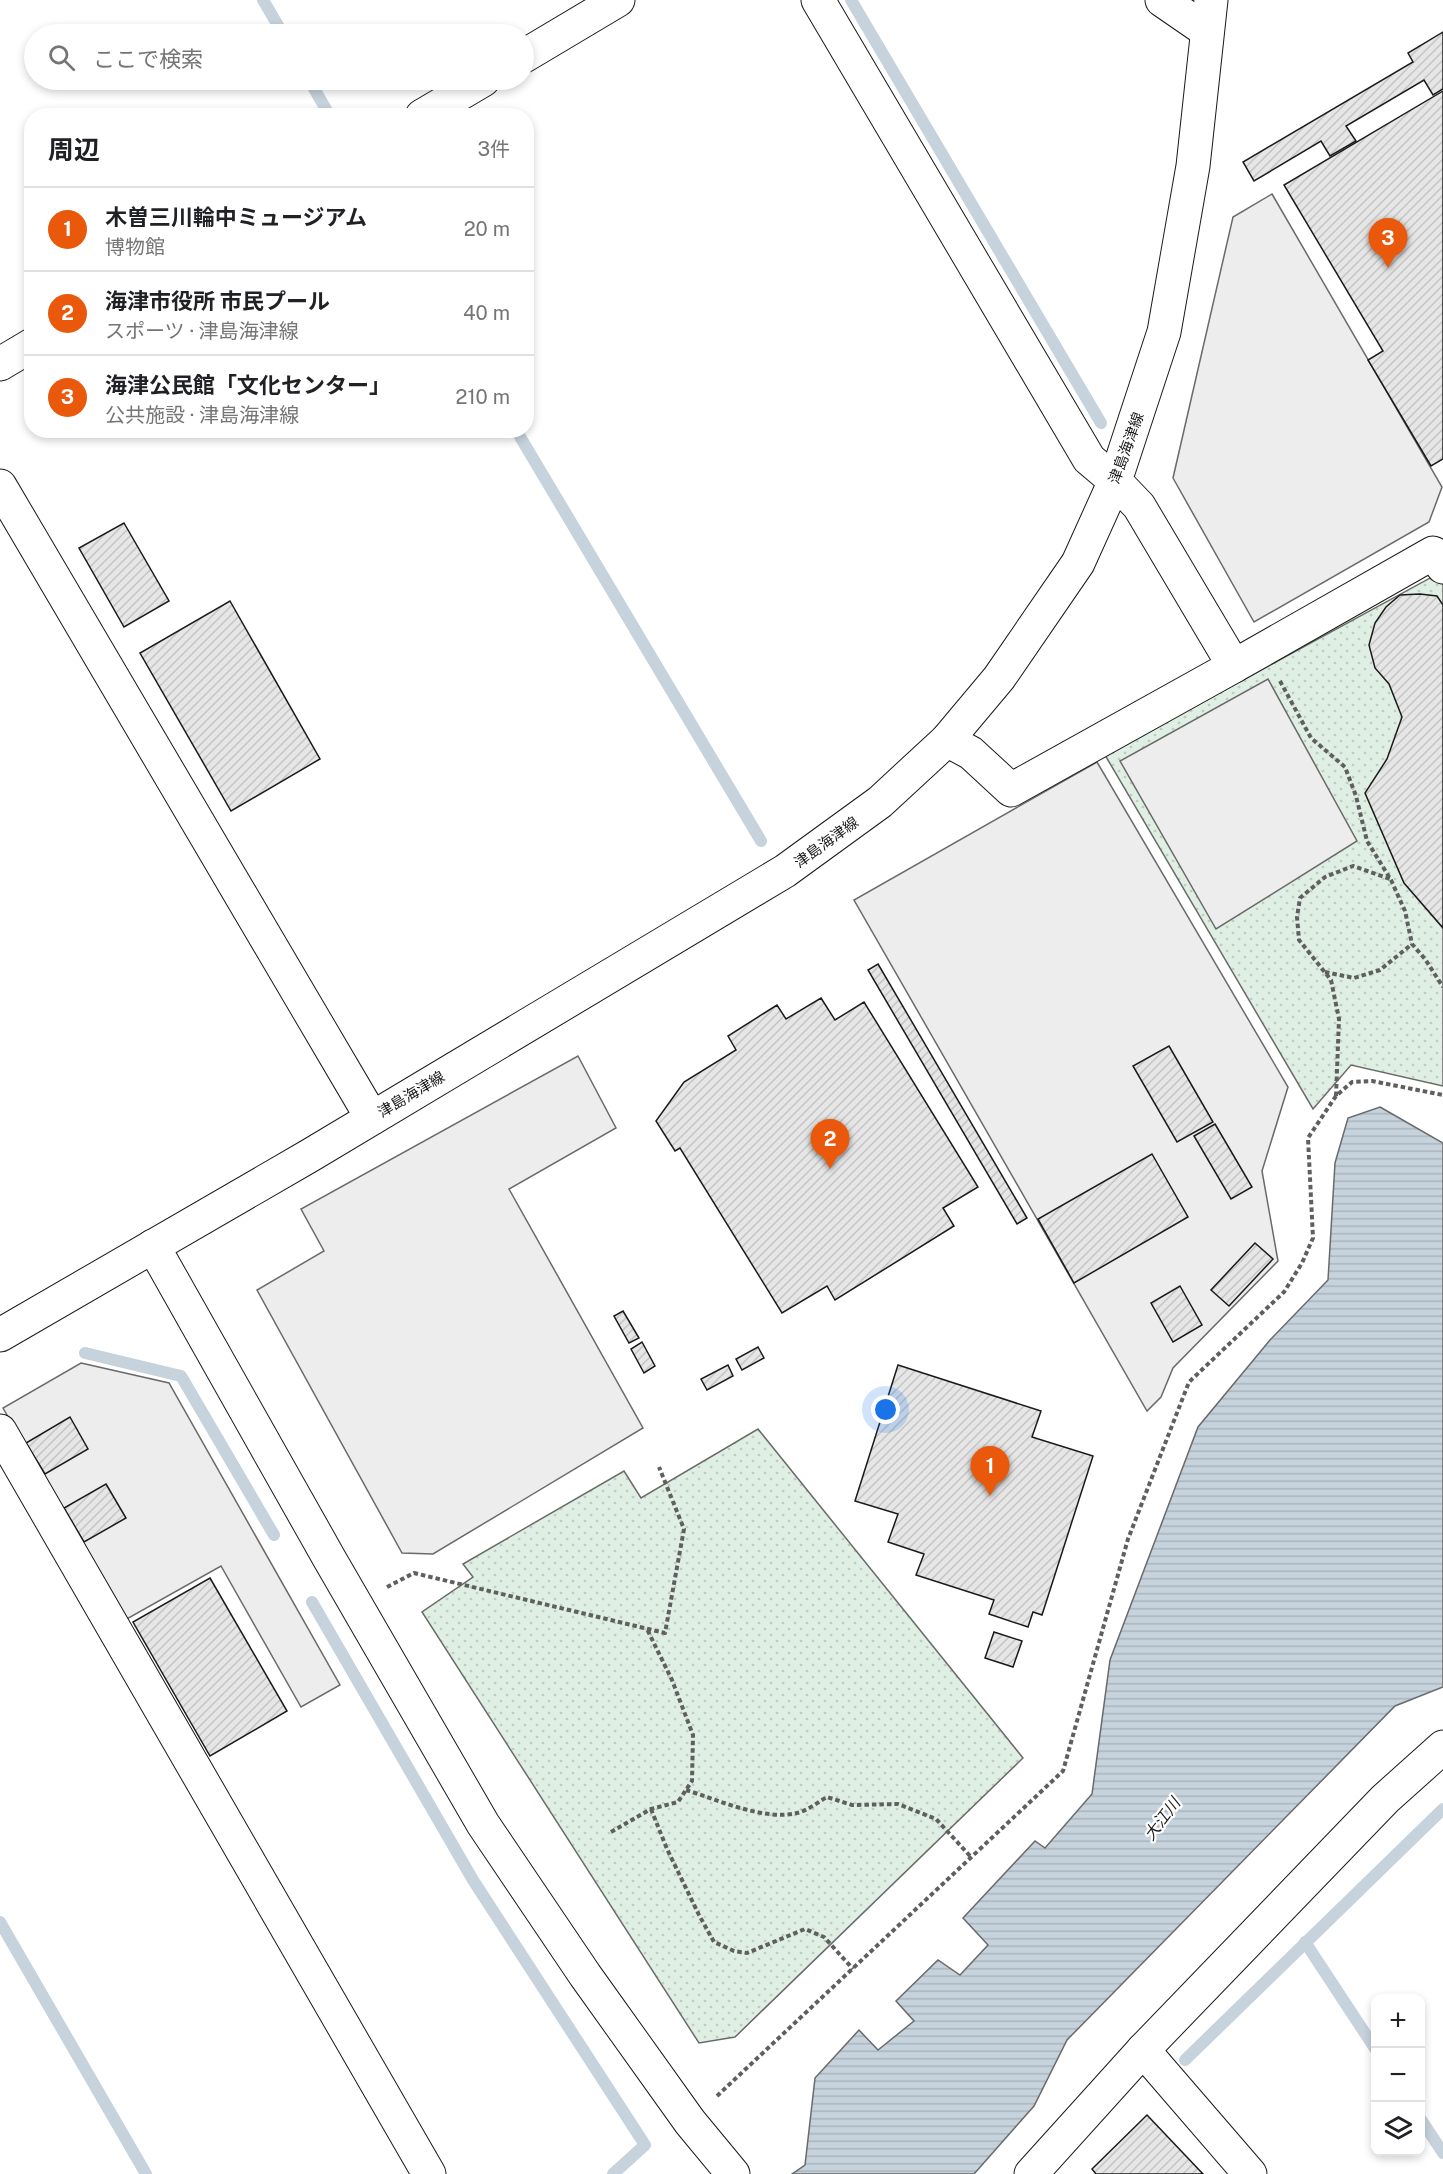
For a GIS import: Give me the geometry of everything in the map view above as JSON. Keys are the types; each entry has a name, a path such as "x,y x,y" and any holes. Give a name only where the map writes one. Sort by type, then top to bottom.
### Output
{"street":[{"path":"534,50 618,0"},
{"path":"818,0 1089,459 1139,506 1234,666"},
{"path":"1162,0 1209,15"},
{"name":"津島海津線","path":"0,1335 372,1118 785,871 880,802 947,740 999,678 1078,563 1115,481 1164,332 1193,166 1209,15"},
{"path":"436,108 466,90"},
{"path":"0,364 24,350"},
{"path":"0,486 372,1118"},
{"path":"947,740 971,753 1011,790 1433,553 1443,567"},
{"path":"153,1246 329,1558 483,1824 585,1975 690,2122 732,2173"},
{"path":"0,1431 429,2174"},
{"path":"1031,2174 1143,2050 1385,1799 1443,1747"},
{"path":"1143,2050 1250,2174"}],"path":[{"path":"1263,649 1311,738 1345,767 1356,796 1366,841 1391,880 1405,911 1412,944 1443,987"},
{"path":"1336,1096 1340,1019 1331,981 1299,940 1297,917 1300,898 1326,878 1353,866 1391,880"},
{"path":"1325,972 1354,978 1380,970 1412,944"},
{"path":"690,2122 1063,1771 1128,1539 1189,1383 1284,1292 1302,1263 1313,1238 1308,1138 1336,1096 1352,1083 1372,1081 1443,1095"},
{"path":"384,1588 414,1573 665,1634 684,1529 659,1467"},
{"path":"611,1832 651,1809 678,1802 692,1780 693,1735 672,1680 646,1629"},
{"path":"686,1790 749,1810 779,1815 799,1813 827,1797 852,1805 898,1804 936,1819 971,1857"},
{"path":"651,1809 685,1887 714,1942 734,1951 747,1953 805,1929 825,1937 853,1969"}],"green space":[{"path":"1443,571 1443,1086 1351,1065 1313,1109 1105,755"},
{"path":"758,1429 1023,1758 735,2037 699,2043 422,1612 473,1577 463,1564 624,1471 641,1498"}],"shaded area":[{"path":"1272,194 1442,487 1429,522 1254,622 1173,478 1233,217"},
{"path":"1268,679 1357,841 1216,929 1120,761"},
{"path":"1097,762 1288,1087 1262,1171 1278,1261 1173,1368 1161,1397 1147,1411 854,900"},
{"path":"578,1056 616,1128 509,1189 643,1428 433,1554 402,1553 257,1290 324,1251 301,1209"},
{"path":"81,1363 169,1383 340,1685 301,1707 221,1566 125,1620 3,1408"}],"water":[{"name":"大江川","path":"1380,1107 1443,1143 1443,1687 1395,1706 1067,2040 1034,2106 974,2174 792,2174 805,2165 815,2078 859,2030 878,2050 914,2021 896,2001 938,1960 960,1975 988,1945 963,1918 1035,1841 1045,1848 1092,1794 1110,1660 1198,1427 1270,1340 1328,1280 1335,1163 1348,1118"}],"building":[{"path":"1443,32 1443,89 1433,95 1424,80 1346,126 1356,141 1330,156 1321,141 1254,181 1243,162 1413,62 1408,53"},
{"path":"1443,91 1443,459 1431,466 1368,360 1383,351 1284,185"},
{"path":"124,523 169,601 124,627 79,548"},
{"path":"1400,595 1437,596 1443,605 1443,928 1404,883 1365,793 1387,759 1402,717 1389,684 1375,668 1369,645 1375,623 1386,607"},
{"path":"230,601 320,759 231,811 140,653"},
{"path":"878,964 1027,1218 1017,1224 868,970"},
{"path":"821,998 835,1020 864,1002 978,1187 943,1208 954,1226 835,1300 827,1286 782,1313 680,1148 675,1151 656,1121 684,1082 736,1050 728,1036 777,1005 786,1019"},
{"path":"1169,1046 1213,1122 1177,1142 1133,1066"},
{"path":"1215,1124 1252,1187 1231,1199 1194,1136"},
{"path":"1152,1154 1188,1217 1074,1283 1038,1219"},
{"path":"1255,1243 1273,1259 1229,1306 1211,1290"},
{"path":"1180,1286 1202,1325 1173,1342 1151,1303"},
{"path":"623,1311 639,1338 629,1343 614,1316"},
{"path":"642,1342 655,1366 644,1373 631,1349"},
{"path":"758,1347 764,1358 742,1370 736,1359"},
{"path":"728,1365 733,1376 707,1390 701,1379"},
{"path":"898,1365 1041,1411 1032,1437 1093,1456 1042,1615 1033,1612 1028,1627 989,1614 994,1600 916,1575 924,1554 888,1542 898,1514 855,1501"},
{"path":"70,1417 88,1449 45,1474 26,1443"},
{"path":"106,1484 126,1518 84,1542 64,1508"},
{"path":"210,1578 287,1711 210,1756 133,1622"},
{"path":"994,1632 1022,1641 1013,1667 985,1658"},
{"path":"1147,2115 1203,2174 1096,2174 1092,2169"}],"waterway":[{"path":"263,0 277,24"},
{"path":"851,0 1101,423"},
{"path":"315,90 325,108"},
{"path":"521,438 761,841"},
{"path":"85,1353 181,1376 274,1535"},
{"path":"312,1602 473,1880 645,2145 613,2174"},
{"path":"1185,2060 1443,1809"},
{"path":"0,1922 146,2174"},
{"path":"1305,1942 1375,2048"},
{"path":"1425,2126 1443,2153"}],"place":[{"name":"海津公民館「文化センター」","path":"1388,268"},
{"name":"海津市役所 市民プール","path":"830,1169"},
{"name":"木曽三川輪中ミュージアム","path":"990,1496"}]}
